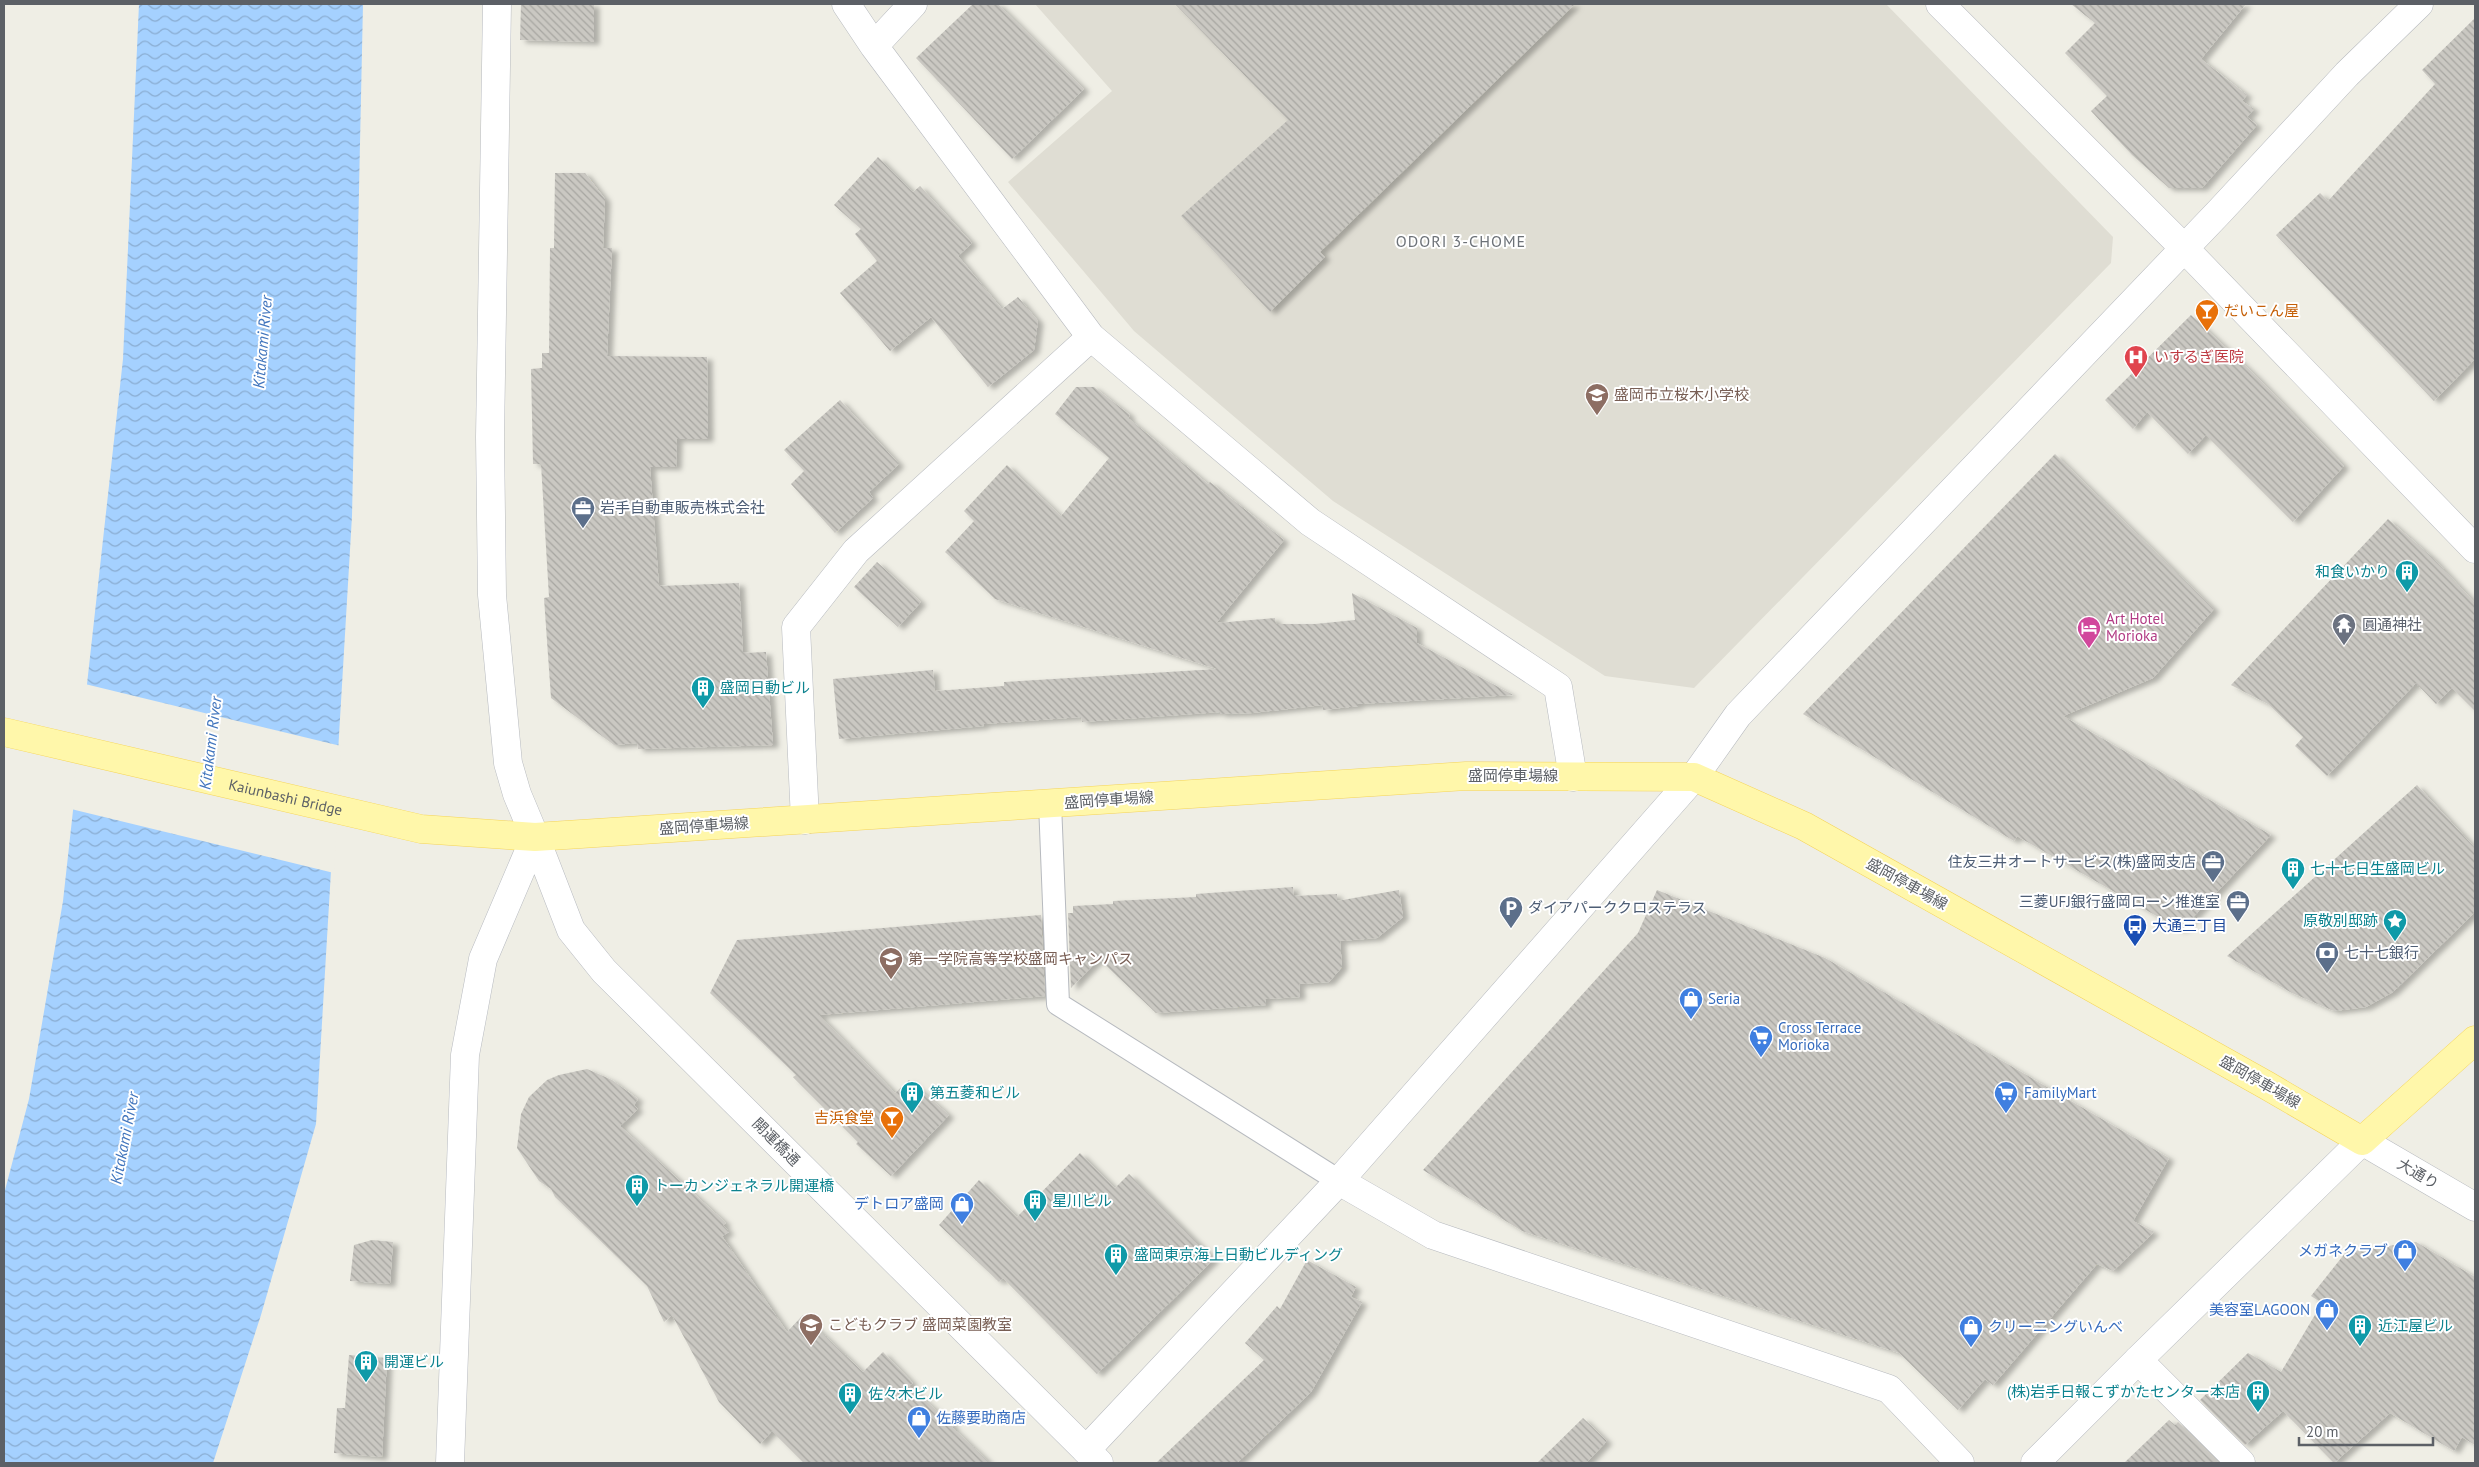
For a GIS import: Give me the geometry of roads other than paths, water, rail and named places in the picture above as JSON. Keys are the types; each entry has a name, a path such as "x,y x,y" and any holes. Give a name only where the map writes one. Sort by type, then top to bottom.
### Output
{"main road":[{"name":"Kaiunbashi Bridge","path":"4,732 421,829"},
{"name":"盛岡停車場線","path":"421,829 535,837 1466,776 1694,777 1804,826 2266,1084 2362,1141"},
{"path":"2362,1141 2475,1040"}],"street":[{"name":"開運橋通","path":"497,4 490,437 492,595 508,762 517,794 571,930 604,971 1093,1456"},
{"path":"846,4 874,46 1091,337 1310,522 1558,687 1573,776"},
{"path":"874,46 914,4"},
{"path":"1940,4 2471,536"},
{"path":"1093,1456 1339,1181 1694,777 1738,714 2184,248 2347,74 2419,4"},
{"path":"806,820 796,627 856,551 1091,337"},
{"path":"450,1463 466,1055 483,958 535,837"},
{"path":"2035,1463 2362,1141"},
{"name":"大通り","path":"2362,1141 2475,1207"},
{"path":"1339,1181 1433,1235 1889,1389 1960,1463"},
{"path":"2138,1360 2241,1463"}],"lane":[{"path":"1050,804 1058,1004 1339,1181"}],"water":[{"name":"Kitakami River","path":"139,4 363,4 352,516 316,1124 261,1315 213,1463 4,1463 4,1194 29,1099 63,901 123,359"}],"place":[{"name":"だいこん屋","path":"2207,332"},
{"name":"いするぎ医院","path":"2136,378"},
{"name":"盛岡市立桜木小学校","path":"1597,416"},
{"name":"岩手自動車販売株式会社","path":"583,529"},
{"name":"和食いかり","path":"2407,593"},
{"name":"圓通神社","path":"2344,646"},
{"name":"Art Hotel Morioka","path":"2089,649"},
{"name":"盛岡日動ビル","path":"703,709"},
{"name":"住友三井オートサービス(株)盛岡支店","path":"2213,883"},
{"name":"七十七日生盛岡ビル","path":"2293,890"},
{"name":"三菱UFJ銀行盛岡ローン推進室","path":"2238,923"},
{"name":"ダイアパーククロステラス","path":"1511,929"},
{"name":"原敬別邸跡","path":"2395,942"},
{"name":"大通三丁目","path":"2135,947"},
{"name":"七十七銀行","path":"2327,974"},
{"name":"第一学院高等学校盛岡キャンパス","path":"891,980"},
{"name":"Seria","path":"1691,1020"},
{"name":"Cross Terrace Morioka","path":"1761,1058"},
{"name":"第五菱和ビル","path":"912,1114"},
{"name":"FamilyMart","path":"2006,1114"},
{"name":"吉浜食堂","path":"892,1139"},
{"name":"トーカンジェネラル開運橋","path":"637,1207"},
{"name":"星川ビル","path":"1035,1222"},
{"name":"デトロア盛岡","path":"962,1225"},
{"name":"メガネクラブ","path":"2405,1272"},
{"name":"盛岡東京海上日動ビルディング","path":"1116,1276"},
{"name":"美容室LAGOON","path":"2327,1331"},
{"name":"こどもクラブ 盛岡菜園教室","path":"811,1346"},
{"name":"近江屋ビル","path":"2360,1347"},
{"name":"クリーニングいんべ","path":"1971,1348"},
{"name":"開運ビル","path":"366,1383"},
{"name":"(株)岩手日報こずかたセンター本店","path":"2258,1413"},
{"name":"佐々木ビル","path":"850,1415"},
{"name":"佐藤要助商店","path":"919,1439"}],"district":[{"name":"ODORI 3-CHOME","path":"1461,241"}]}
